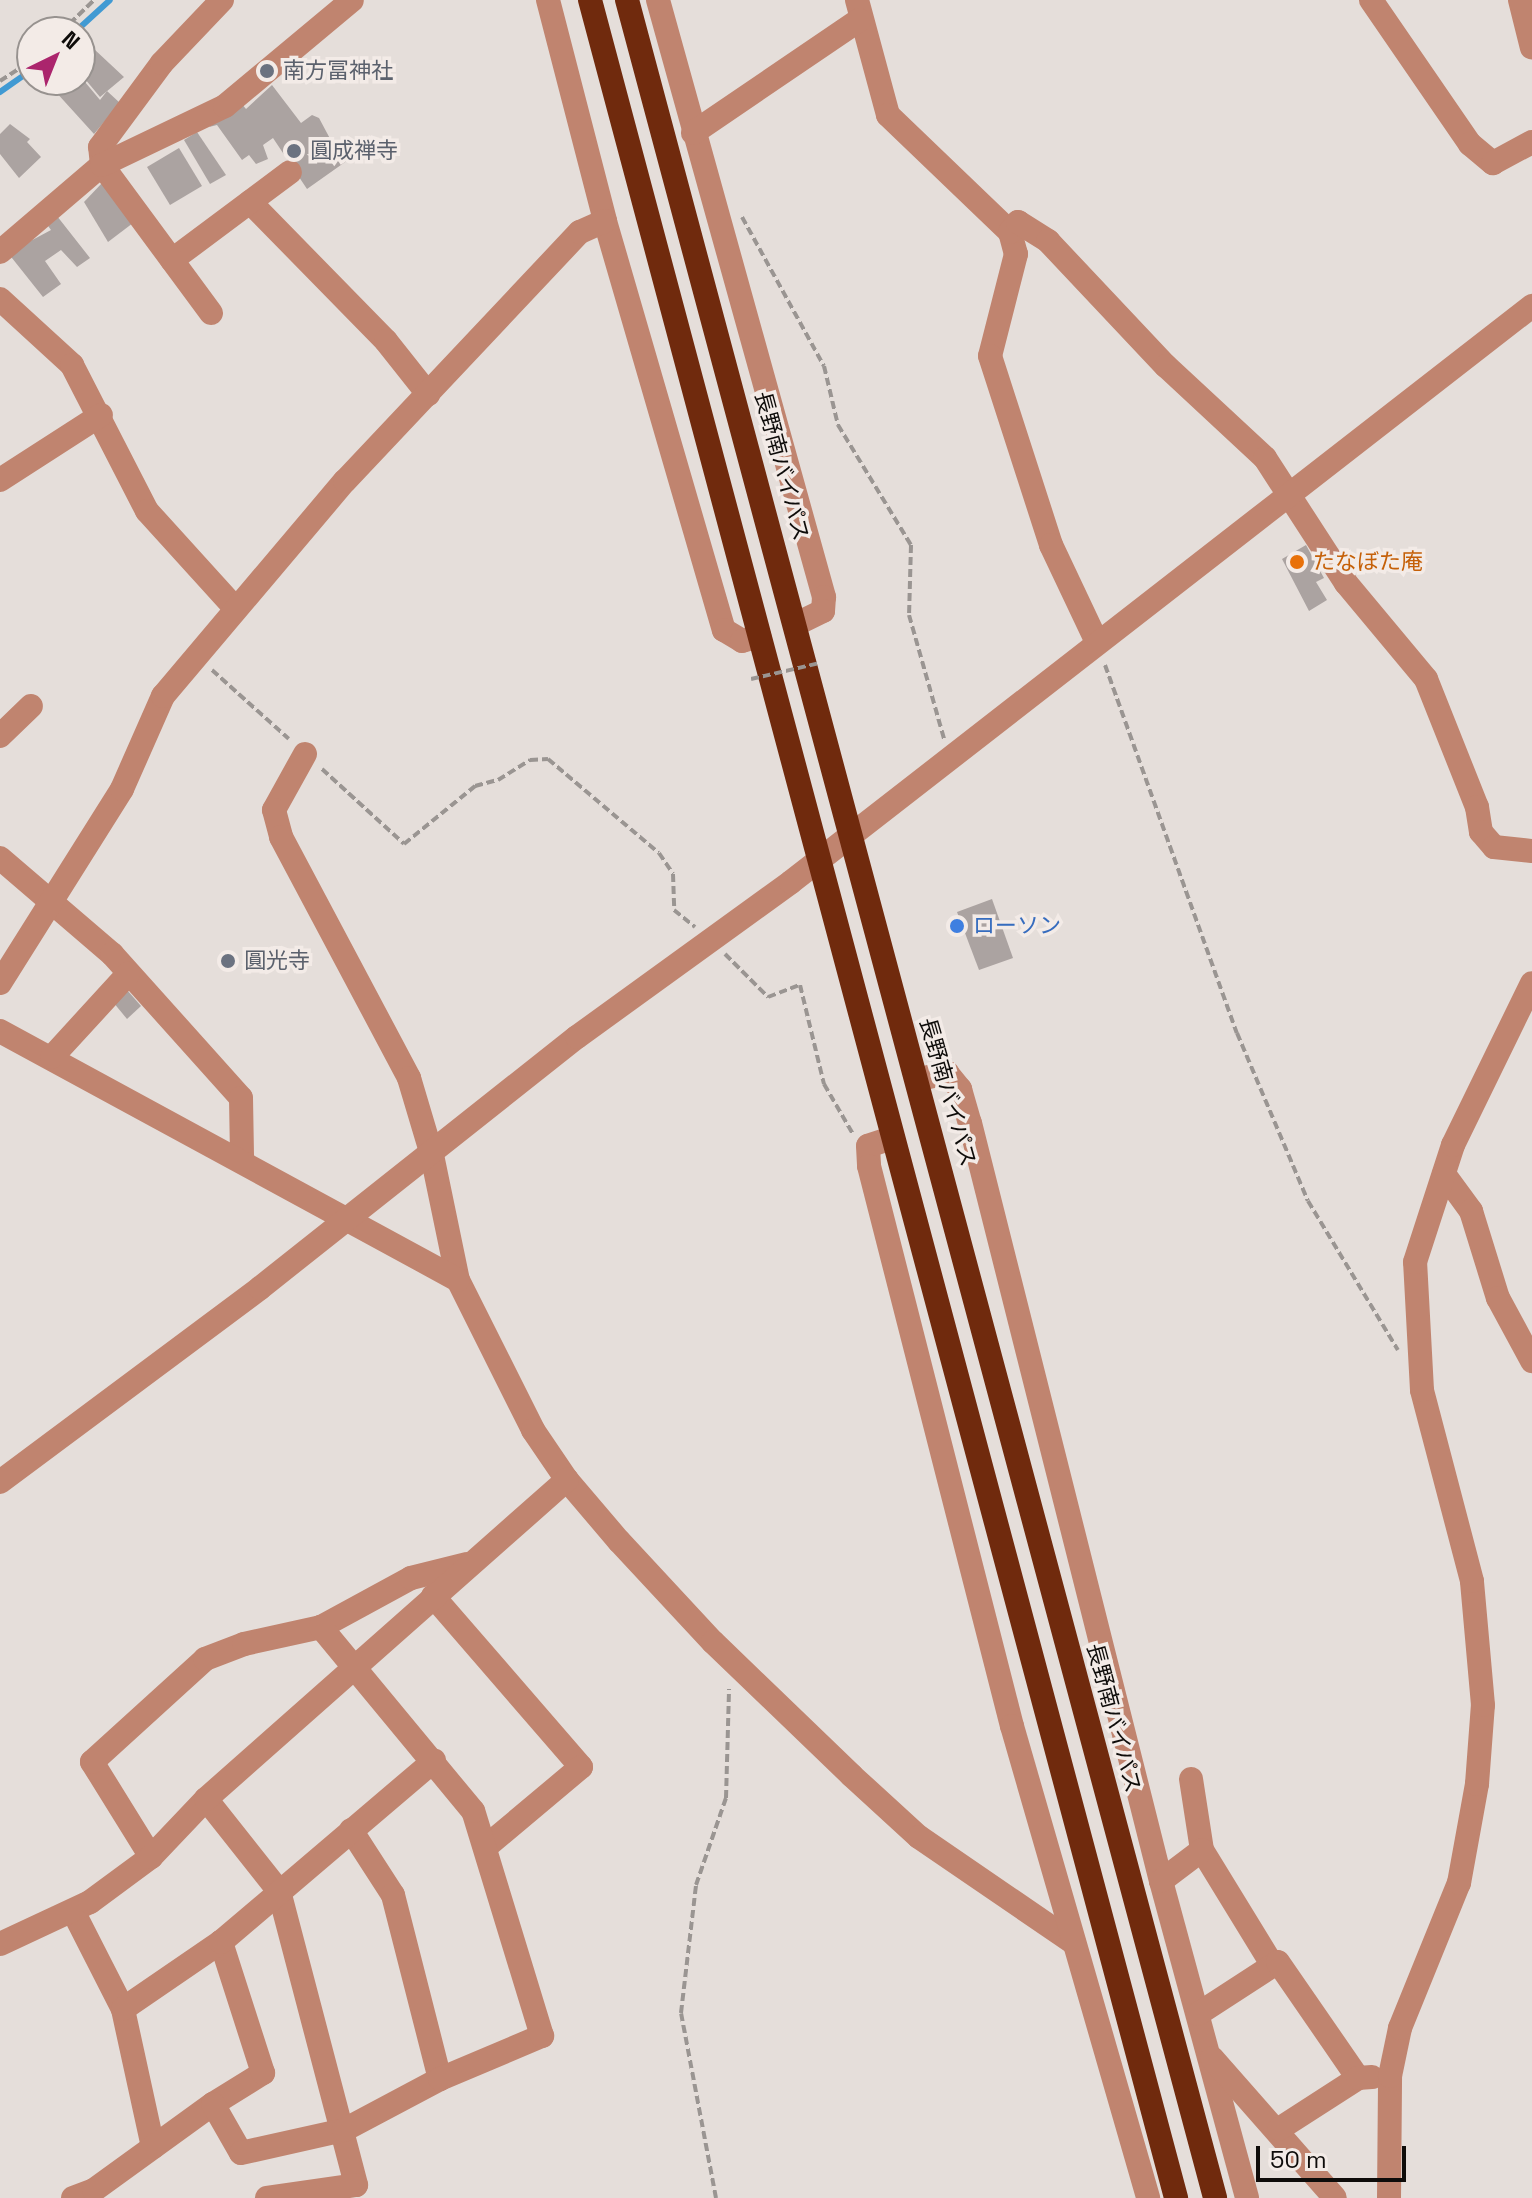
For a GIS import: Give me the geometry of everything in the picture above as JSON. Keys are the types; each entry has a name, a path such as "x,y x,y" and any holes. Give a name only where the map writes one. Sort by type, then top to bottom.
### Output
{"highway":[{"path":"590,0 1176,2198"},
{"name":"長野南バイパス","path":"627,0 920,1079 1215,2198"}],"street":[{"path":"211,313 102,165 100,147 162,63 222,0"},
{"path":"0,252 102,165 110,166 225,106 352,0"},
{"path":"548,0 605,221 724,630 742,641 759,636"},
{"path":"658,0 824,597 823,611 796,624"},
{"path":"1371,0 1470,144 1493,163 1532,142"},
{"path":"1520,0 1532,48"},
{"path":"693,133 858,10 888,115 1010,232 1016,254 990,356 1051,545 1096,640"},
{"path":"172,260 290,172"},
{"path":"250,202 386,341 428,394"},
{"path":"0,983 122,789 163,696 235,608 428,394 580,232 605,221"},
{"path":"1010,232 1018,222 1048,241 1166,366 1265,458 1290,492 1346,583 1426,679 1477,807 1481,832 1494,847 1532,851"},
{"path":"0,299 72,365 101,415 147,511 235,608"},
{"path":"0,1482 432,1155 709,938 851,833 1096,640 1532,306"},
{"path":"0,480 101,415"},
{"path":"0,736 31,706"},
{"path":"305,754 274,810 281,837 409,1078 432,1155 458,1280 533,1430 567,1480 730,1658 919,1837 1074,1943"},
{"path":"0,858 52,899 128,974 241,1098 242,1158"},
{"path":"52,1057 128,974"},
{"path":"1389,2198 1390,2076 1400,2028 1459,1883 1477,1784 1483,1705 1472,1581 1422,1390 1415,1262 1444,1174 1532,983"},
{"path":"0,1031 242,1158 346,1220 458,1280"},
{"path":"920,1079 947,1073 960,1089 1161,1881 1247,2198"},
{"path":"892,1138 868,1146 1012,1726 1148,2198"},
{"path":"1444,1174 1471,1211 1498,1298 1532,1361"},
{"path":"0,1944 73,1911 151,1857 206,1799 567,1480"},
{"path":"151,1857 92,1762 205,1659 321,1627 411,1578 474,1563"},
{"path":"433,1596 581,1767 487,1846"},
{"path":"213,2104 241,2153 344,2130 440,2079 542,2036 487,1846 473,1811 357,1665 321,1627"},
{"path":"1084,1704 1116,1697"},
{"path":"1012,1726 1047,1716"},
{"path":"123,2009 221,1942 434,1761"},
{"path":"1191,1779 1202,1850 1273,1966"},
{"path":"206,1799 279,1891 356,2185 323,2194 267,2198"},
{"path":"351,1830 393,1895 440,2079"},
{"path":"1161,1881 1202,1850"},
{"path":"73,1911 123,2009 153,2147"},
{"path":"73,2198 94,2190 213,2104 263,2073 221,1942"},
{"path":"1198,2014 1278,1962 1358,2078"},
{"path":"1210,2057 1279,2129 1335,2198"},
{"path":"1279,2129 1358,2078 1390,2076"}],"path":[{"path":"78,16 94,0"},
{"path":"734,208 753,230 824,366 838,425 911,545 909,615 949,755"},
{"path":"1096,640 1237,1033 1308,1201 1422,1390"},
{"path":"196,655 404,844 475,786 498,780 530,760 548,759 659,853 673,874 674,910 709,938 768,997 800,985 824,1084 847,1129 868,1146"},
{"path":"751,679 820,663"},
{"path":"716,2198 681,2013 696,1885 726,1798 730,1658"}],"building":[{"path":"96,51 124,77 100,97 96,92"},
{"path":"272,85 301,123 312,115 319,118 335,148 348,160 307,189 273,138 263,145 268,159 256,164 249,155 242,160 217,125 209,127 241,103 246,109"},
{"path":"107,91 120,103 94,134 60,96 96,95 100,100"},
{"path":"10,124 30,139 27,142 41,157 19,178 0,154 0,134"},
{"path":"197,132 226,175 210,184 184,140"},
{"path":"179,148 202,186 170,205 147,167"},
{"path":"103,182 133,223 108,242 84,202"},
{"path":"57,216 90,258 77,267 61,250 45,261 61,284 43,297 8,253 51,230 46,223"},
{"path":"1306,545 1324,578 1316,582 1327,600 1309,611 1282,559"},
{"path":"992,899 1013,958 979,970 957,912"},
{"path":"127,990 141,1006 127,1019 113,1002"}],"waterway":[{"path":"92,16 110,0"},
{"path":"0,92 16,81"}],"place":[{"name":"南方冨神社","path":"267,71"},
{"name":"圓成禅寺","path":"294,151"},
{"name":"たなぼた庵","path":"1297,562"},
{"name":"ローソン","path":"957,926"},
{"name":"圓光寺","path":"228,961"}]}
